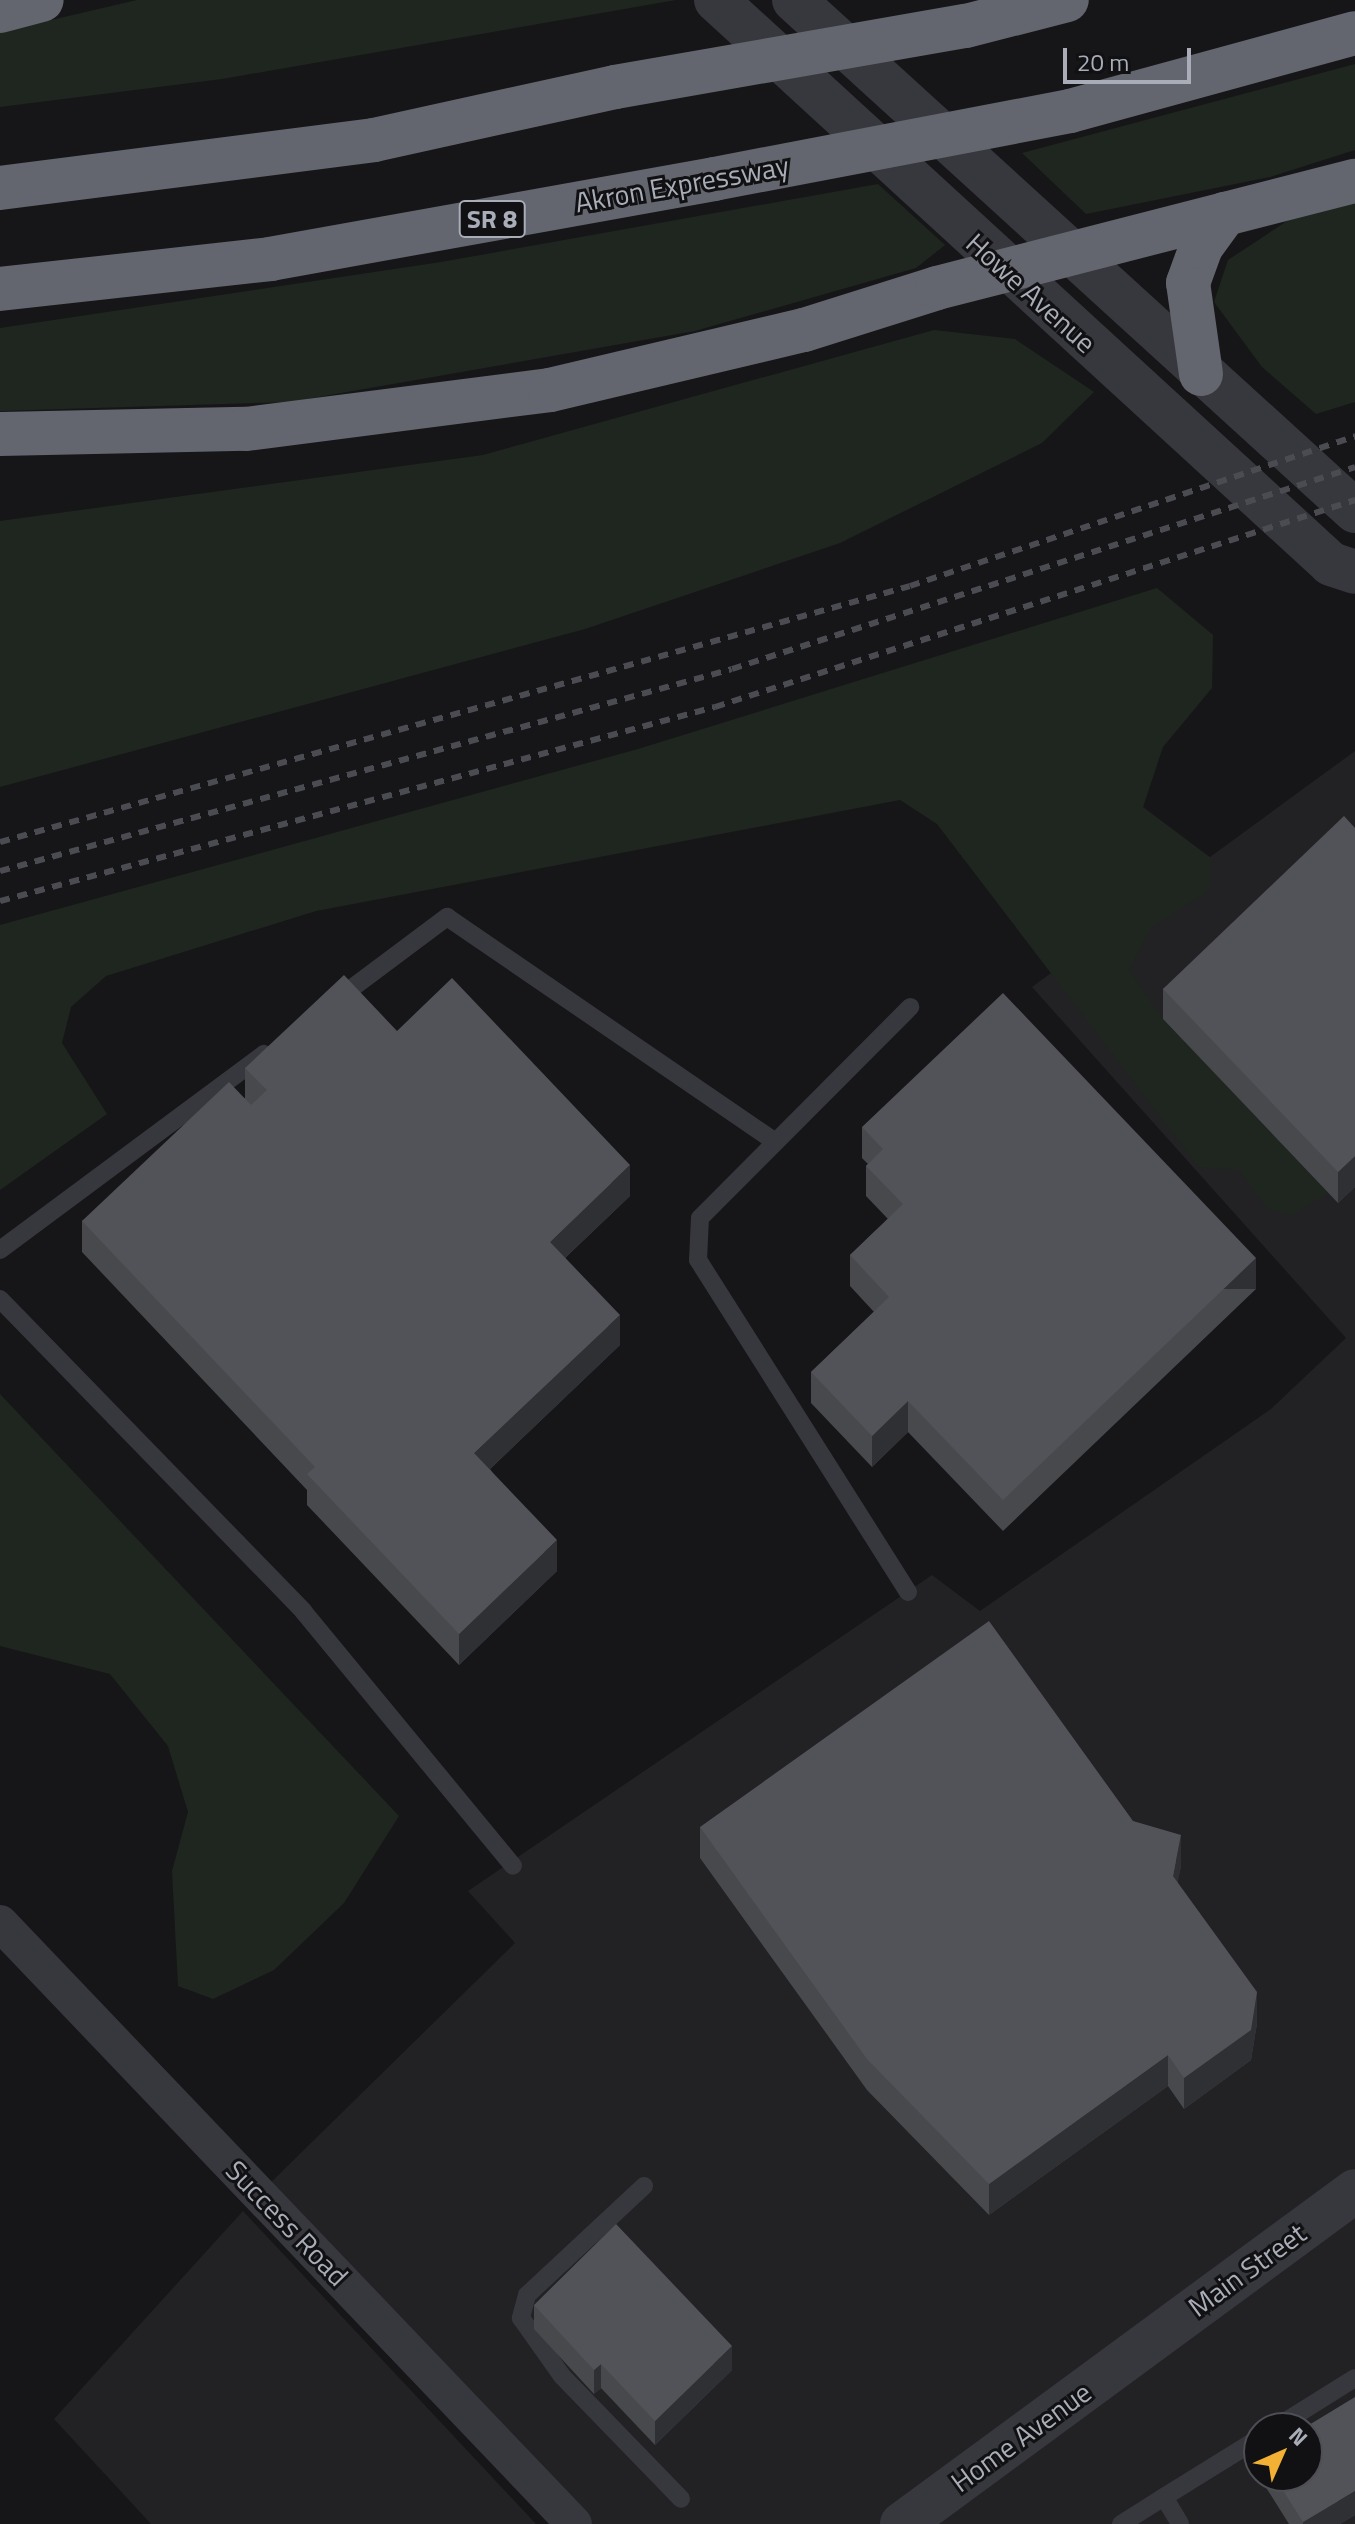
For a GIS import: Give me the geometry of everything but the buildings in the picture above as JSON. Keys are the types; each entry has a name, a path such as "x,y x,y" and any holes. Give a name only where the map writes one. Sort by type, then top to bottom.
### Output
{"highway":[{"path":"0,11 42,0"},
{"path":"0,188 374,140 615,87 966,26 1067,0"},
{"name":"Akron Expressway","path":"0,289 270,259 714,179 1070,111 1355,33"},
{"path":"0,434 246,429 550,390 804,330 1004,270 1355,181"},
{"path":"1201,374 1188,283 1201,247 1225,214"}],"street":[{"name":"Howe Avenue","path":"716,0 1004,270 1331,564 1355,572"},
{"name":"Howe Avenue","path":"794,0 1067,254 1355,511"},
{"name":"Success Road","path":"0,1923 574,2524"},
{"name":"Main Street","path":"1140,2350 1355,2191"},
{"name":"Home Avenue","path":"902,2524 1140,2350"}],"lane":[{"path":"320,1012 447,917 775,1142"},
{"path":"908,1592 698,1260 700,1218 910,1007"},
{"path":"0,1250 281,1041"},
{"path":"0,1299 303,1611 513,1866"},
{"path":"644,2186 527,2295 521,2318 562,2376 681,2499"},
{"path":"1301,2412 1355,2378"},
{"path":"1121,2524 1243,2448"},
{"path":"1164,2497 1180,2524"}],"shaded area":[{"path":"137,0 676,0 222,79 0,107 0,32"},
{"path":"1355,64 1355,150 1270,177 1086,214 1022,153"},
{"path":"878,184 945,245 916,268 695,331 290,402 0,411 0,328 441,262"},
{"path":"1355,197 1355,402 1316,414 1262,367 1214,302 1228,260 1293,217"},
{"path":"934,330 1015,339 1094,392 1042,443 840,543 585,629 0,787 0,521 483,455"},
{"path":"1157,588 1213,635 1212,688 1163,747 1143,807 1211,858 1209,891 1151,927 1129,970 1163,1019 1328,1193 1292,1216 1265,1207 1240,1170 1199,1167 937,824 900,800 316,911 106,976 71,1007 62,1043 107,1114 0,1190 0,925 638,749"},
{"path":"1355,751 1355,2524 574,2524 259,2194 515,1943 468,1891 932,1575 980,1611 1271,1409 1346,1338 1032,987"},
{"path":"0,1394 399,1816 344,1903 274,1970 213,1999 178,1986 172,1871 188,1812 168,1746 110,1674 0,1646"},
{"path":"243,2211 536,2524 151,2524 54,2419"}],"railway":[{"path":"0,842 910,586 1355,436"},
{"path":"0,871 732,669 1355,467"},
{"path":"0,901 715,707 1355,500"}]}
